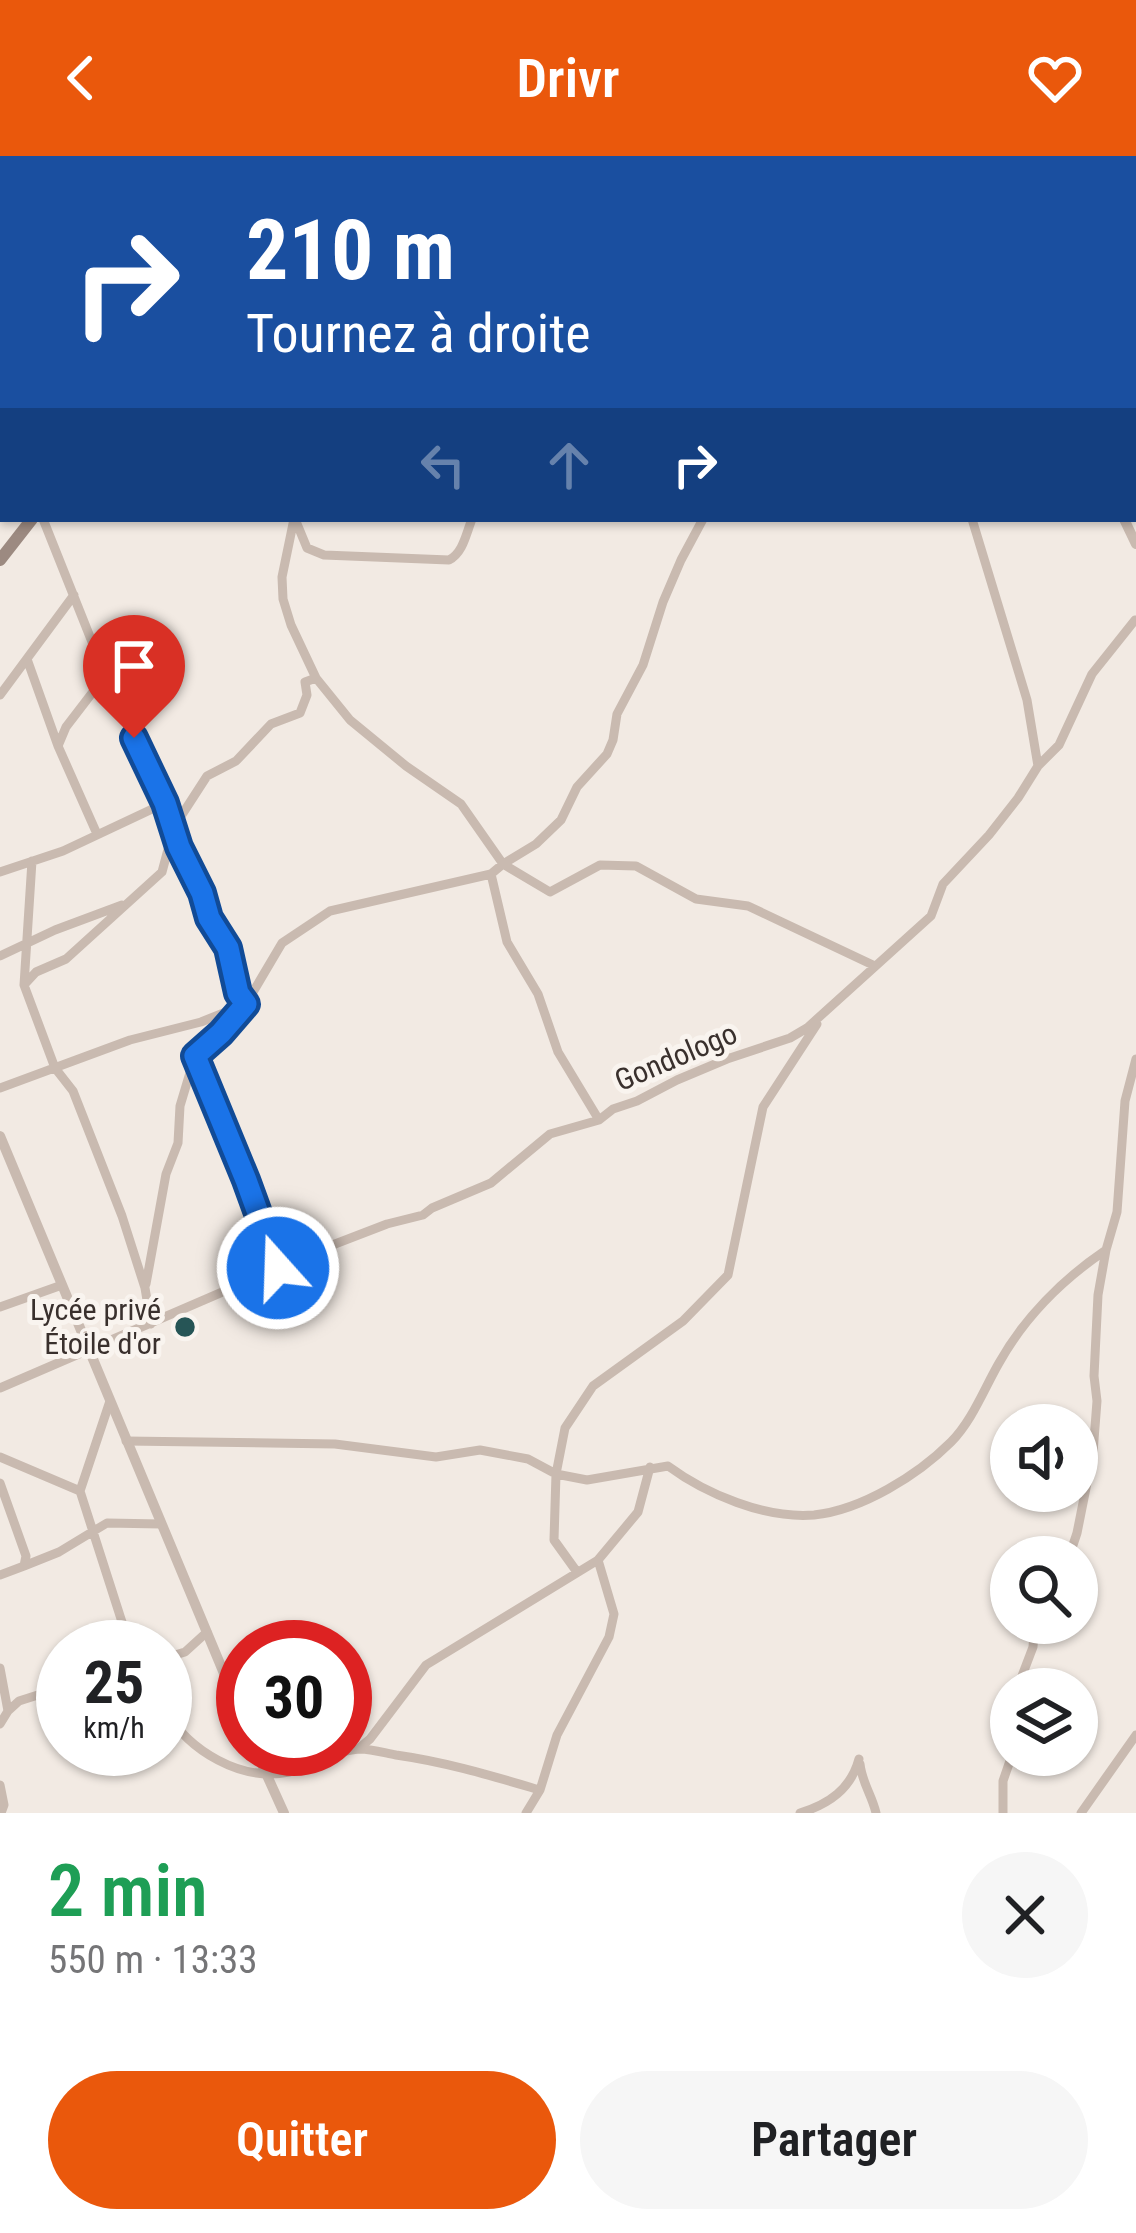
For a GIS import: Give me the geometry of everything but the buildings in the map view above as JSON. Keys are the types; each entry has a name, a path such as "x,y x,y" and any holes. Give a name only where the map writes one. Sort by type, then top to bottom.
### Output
{"main road":[{"path":"0,560 30,522"}],"street":[{"path":"44,522 209,918 228,948 238,993 246,1004"},
{"path":"293,522 282,577 283,599 316,679 350,720 461,804 503,864 550,892 600,865 636,866 696,898 748,906 875,966"},
{"path":"295,522 313,553 448,560 456,557 471,522"},
{"path":"146,1288 166,1174 178,1143 180,1106 195,1056 246,1004 282,943 330,911 491,874 536,844 561,820 577,787 607,754 617,714 643,665 663,602 701,522"},
{"path":"973,522 1027,700 1038,766"},
{"path":"0,695 74,595"},
{"name":"Gondologo","path":"0,1388 278,1268 387,1224 423,1216 490,1183 550,1134 599,1120 613,1109 727,1058 790,1038 931,916 943,884 1059,745 1092,674 1135,620"},
{"path":"27,659 97,835"},
{"path":"58,746 104,672"},
{"path":"24,985 35,972 66,959 162,872 174,826 207,776 236,761 271,724 300,713 307,695 305,682 316,679"},
{"path":"0,872 63,851 165,803"},
{"path":"32,862 24,985 56,1068 73,1091 122,1216 146,1288 152,1324"},
{"path":"491,874 507,942 538,994 558,1052 599,1120"},
{"path":"0,956 127,904"},
{"path":"0,1088 246,1004"},
{"path":"577,1572 554,1540 556,1474 565,1429 593,1386 682,1321 728,1275 763,1107 824,1013"},
{"path":"195,1056 278,1268"},
{"path":"1076,1536 1093,1453 1098,1294 1117,1212 1125,1102 1136,1059"},
{"path":"0,1136 216,1656"},
{"path":"0,1170 10,1158"},
{"path":"126,1441 334,1444 436,1457 480,1450 528,1459 556,1474 587,1480 668,1466 711,1493 765,1510 814,1515 871,1500 953,1440 1030,1319 1062,1283 1106,1250"},
{"path":"0,1307 62,1286"},
{"path":"0,1293 14,1302"},
{"path":"110,1401 80,1491 121,1620"},
{"path":"0,1457 80,1491"},
{"path":"372,1736 426,1665 598,1561 638,1512 650,1467"},
{"path":"0,1484 26,1556 24,1566"},
{"path":"0,1575 59,1552 107,1523 161,1524"},
{"path":"0,1537 17,1531"},
{"path":"526,1813 540,1790 556,1735 609,1637 614,1614 598,1561"},
{"path":"192,1645 206,1632"},
{"path":"0,1668 8,1711"},
{"path":"0,1724 19,1701 36,1696"},
{"path":"1081,1813 1136,1735"},
{"path":"372,1751 448,1762 540,1790"},
{"path":"800,1813 815,1809 845,1788 860,1759 862,1783 876,1813"},
{"path":"267,1776 284,1813"},
{"path":"1003,1813 1005,1776"},
{"path":"0,1790 1,1813"}],"place":[{"name":"Lycée privé Étoile d'or","path":"185,1327"}],"route":[{"path":"134,738 165,803 209,918 228,948 238,993 246,1004 195,1056 278,1268"}]}
